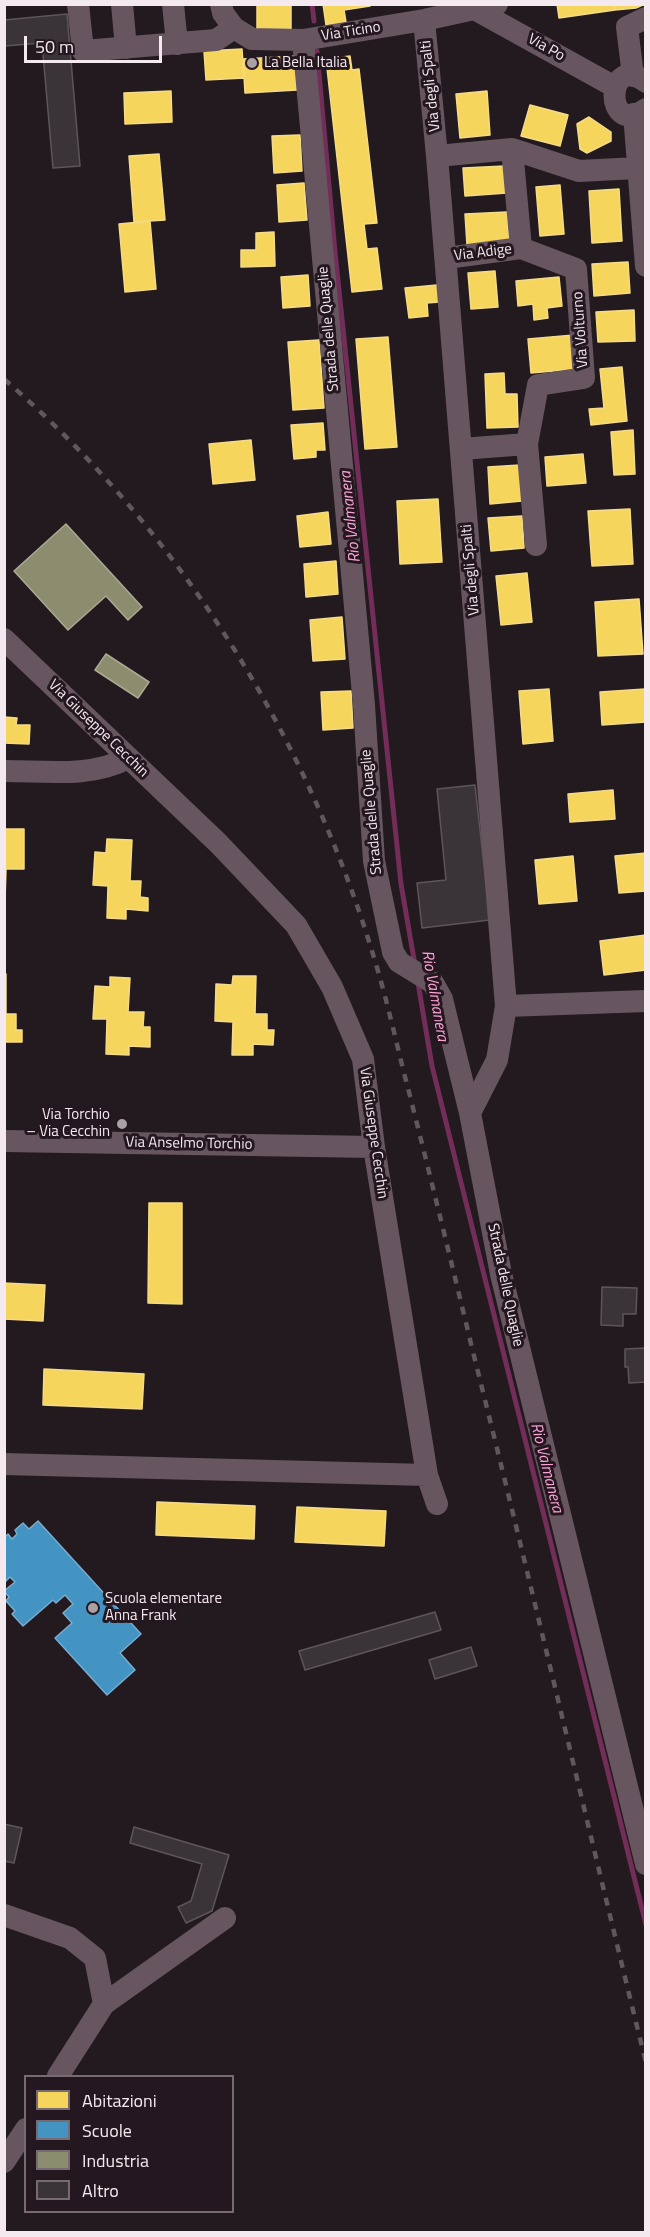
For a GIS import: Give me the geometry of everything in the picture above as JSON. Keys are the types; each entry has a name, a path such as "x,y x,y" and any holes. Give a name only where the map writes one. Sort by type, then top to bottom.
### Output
{"street":[{"path":"78,4 83,51 216,40 234,27 223,14 221,4"},
{"path":"122,4 126,48"},
{"path":"173,4 177,44"},
{"name":"Via Ticino","path":"234,27 252,39 312,38 424,20 487,7"},
{"name":"Via Po","path":"487,7 631,82"},
{"path":"645,18 627,27 631,82 613,98 615,104 623,112 640,112 637,168 645,266"},
{"name":"Via degli Spalti","path":"424,20 446,258 506,1006 496,1060 470,1113"},
{"name":"Strada delle Quaglie","path":"312,38 374,861 393,952 399,962 433,982 442,999 470,1113 501,1274 645,1864"},
{"path":"437,156 512,149 579,171 637,168"},
{"path":"512,149 521,248"},
{"name":"Via Adige","path":"446,258 521,248"},
{"name":"Via Volturno","path":"521,248 576,269 584,378 538,385 527,444 536,544"},
{"path":"461,449 527,444"},
{"name":"Via Giuseppe Cecchin","path":"4,639 218,843 296,926 332,987 363,1059 374,1147 427,1475 437,1504"},
{"path":"4,771 96,771 117,765 128,758"},
{"path":"506,1006 645,1001"},
{"name":"Via Anselmo Torchio","path":"4,1141 374,1147"},
{"path":"4,1464 427,1475"},
{"path":"4,1916 70,1938 95,1958 104,2004"},
{"path":"59,2075 104,2004 225,1918"},
{"path":"4,2162 24,2131"}],"building: Abitazioni":[{"path":"257,4 291,4 291,29 257,29"},
{"path":"323,4 370,4 370,6 344,10 346,22 326,25"},
{"path":"557,4 614,4 615,10 559,18"},
{"path":"614,4 645,4 636,8 615,10"},
{"path":"242,49 244,78 206,80 204,51"},
{"path":"295,56 297,90 245,93 243,59"},
{"path":"350,56 352,70 359,69 377,223 364,224 367,249 377,248 382,289 352,292 326,59"},
{"path":"171,91 172,122 125,124 124,93"},
{"path":"487,91 490,135 460,138 456,94"},
{"path":"530,105 568,115 560,146 521,136"},
{"path":"589,117 611,132 611,141 587,153 580,149 577,124"},
{"path":"300,135 302,171 274,173 272,136"},
{"path":"159,154 165,220 134,222 129,156"},
{"path":"505,166 507,193 465,196 463,168"},
{"path":"304,183 307,220 279,222 277,185"},
{"path":"560,185 564,234 540,236 536,187"},
{"path":"619,189 622,241 592,243 589,191"},
{"path":"507,212 509,243 467,245 465,214"},
{"path":"150,221 156,289 125,292 119,224"},
{"path":"274,232 275,266 241,267 241,250 256,250 256,233"},
{"path":"628,262 630,293 594,296 592,264"},
{"path":"495,271 498,307 471,309 468,273"},
{"path":"308,275 310,306 283,308 281,277"},
{"path":"559,277 562,306 547,308 548,318 534,320 533,304 518,306 516,281"},
{"path":"437,285 439,302 427,303 428,316 409,318 405,288"},
{"path":"634,310 635,341 598,342 596,312"},
{"path":"574,335 576,369 531,373 528,339"},
{"path":"388,337 397,447 365,449 356,339"},
{"path":"319,340 324,408 293,410 288,342"},
{"path":"622,367 627,421 591,425 589,409 604,408 600,369"},
{"path":"504,373 505,394 517,394 518,427 487,428 485,374"},
{"path":"323,423 325,450 316,450 316,457 294,459 291,425"},
{"path":"633,430 635,474 614,475 611,432"},
{"path":"251,440 255,480 213,484 209,444"},
{"path":"583,454 586,483 547,486 545,457"},
{"path":"520,465 522,501 490,504 488,467"},
{"path":"438,499 442,562 400,564 397,501"},
{"path":"630,509 633,564 592,566 588,511"},
{"path":"328,512 331,544 300,547 297,516"},
{"path":"522,516 524,548 491,551 488,518"},
{"path":"336,561 338,594 306,597 304,564"},
{"path":"527,573 532,622 501,625 496,576"},
{"path":"639,599 643,654 598,656 595,602"},
{"path":"342,617 345,659 313,661 310,620"},
{"path":"549,689 553,741 523,744 519,691"},
{"path":"645,689 646,722 602,725 600,692"},
{"path":"351,691 353,728 323,730 321,692"},
{"path":"4,717 17,718 16,725 30,725 29,744 4,743"},
{"path":"613,790 615,819 570,822 568,794"},
{"path":"4,829 24,829 24,869 6,869 5,901"},
{"path":"107,839 132,840 130,881 141,881 140,897 148,898 148,911 126,909 126,919 107,918 108,886 93,885 95,852 106,853"},
{"path":"646,853 646,891 619,893 615,856"},
{"path":"573,856 577,901 539,904 535,860"},
{"path":"646,935 646,970 604,975 600,941"},
{"path":"4,974 6,974 6,1014 16,1014 16,1030 22,1030 22,1042 4,1042"},
{"path":"233,976 256,976 255,1014 267,1014 267,1030 274,1030 273,1045 253,1044 253,1055 232,1055 233,1022 215,1021 216,984 232,985"},
{"path":"110,977 130,978 128,1012 144,1012 143,1027 150,1027 150,1047 129,1046 129,1055 106,1054 107,1019 93,1019 95,986 110,987"},
{"path":"149,1203 182,1203 182,1304 148,1303"},
{"path":"4,1283 45,1285 43,1321 4,1319"},
{"path":"44,1369 144,1374 142,1409 43,1405"},
{"path":"157,1502 255,1506 254,1539 156,1535"},
{"path":"297,1507 386,1511 384,1546 295,1542"}],"building: Scuole":[{"name":"Scuola elementare Anna Frank","path":"38,1521 141,1634 120,1653 135,1670 107,1695 55,1638 72,1623 63,1613 73,1604 65,1595 56,1603 53,1600 23,1626 12,1614 15,1611 6,1601 9,1597 4,1591 15,1582 10,1577 4,1583 4,1538 8,1534 12,1539 17,1534 15,1530 23,1523 29,1529"}],"building: Industria":[{"path":"66,524 142,607 128,620 106,596 68,630 14,571"},
{"path":"106,654 149,682 138,698 95,670"}],"building: Altro":[{"path":"67,14 80,166 53,168 42,43 4,46 4,20"},
{"path":"475,785 490,920 422,928 417,883 446,880 437,789"},
{"path":"602,1287 637,1288 636,1314 623,1314 623,1326 601,1325"},
{"path":"646,1348 646,1382 629,1383 628,1367 625,1367 625,1349"},
{"path":"435,1612 441,1630 305,1670 299,1651"},
{"path":"471,1647 477,1666 435,1679 429,1660"},
{"path":"4,1824 22,1828 14,1863 4,1861"},
{"path":"134,1827 229,1855 212,1911 186,1923 178,1907 191,1901 202,1864 130,1843"}],"waterway":[{"name":"Rio Valmanera","path":"312,4 314,21"},
{"name":"Rio Valmanera","path":"317,51 335,252 401,884 415,965"},
{"name":"Rio Valmanera","path":"418,983 432,1066 646,1925"}],"railway":[{"path":"4,379 69,440 129,505 184,575 233,648 278,725 317,805 350,887 378,971 390,1018 646,2063"}],"place":[{"name":"La Bella Italia","path":"252,63"},
{"name":"Via Torchio – Via Cecchin","path":"122,1124"},
{"name":"Scuola elementare Anna Frank","path":"93,1608"}]}
